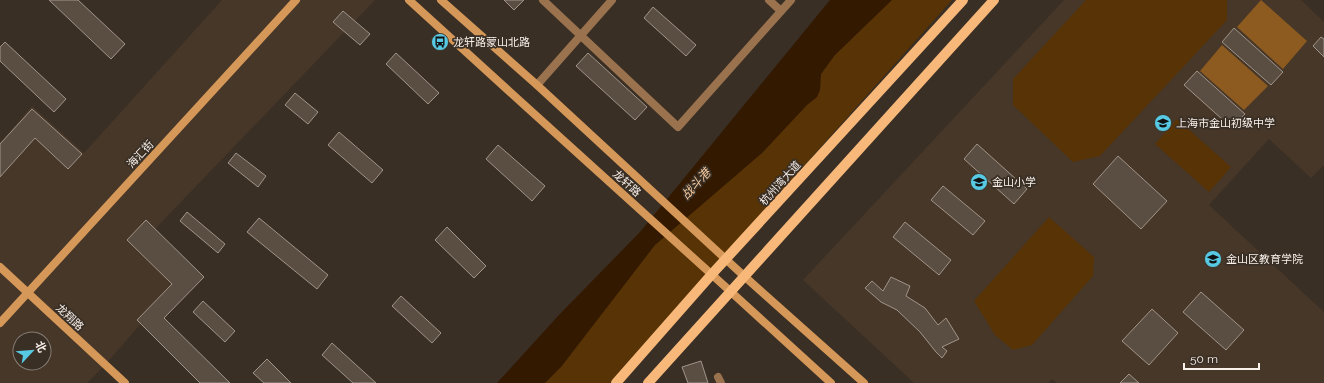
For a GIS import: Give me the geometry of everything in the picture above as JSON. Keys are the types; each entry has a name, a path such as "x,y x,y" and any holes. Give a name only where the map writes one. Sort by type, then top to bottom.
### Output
{"main road":[{"name":"杭州湾大道","path":"616,383 712,274 963,0"},
{"path":"648,383 730,290 994,0"}],"street":[{"name":"海汇街","path":"0,323 296,0"},
{"name":"龙轩路","path":"409,0 831,383"},
{"path":"441,0 537,85 744,276 864,383"},
{"path":"543,0 678,127 791,0"},
{"path":"537,85 612,0"},
{"path":"769,0 782,11"},
{"name":"龙翔路","path":"0,267 125,383"}],"shaded area":[{"path":"222,0 375,0 155,229 192,265 105,365 87,383 0,383 0,143 32,106 84,153"},
{"path":"887,0 952,0 610,383 540,383 653,241"},
{"path":"1064,0 1301,0 1324,22 1324,165 1311,178 1269,139 1209,205 1324,312 1324,383 1057,383 1052,379 1048,383 914,383 803,280"},
{"path":"1086,0 1227,0 1227,20 1100,156 1073,162 1013,105 1013,79"},
{"path":"1261,0 1307,41 1283,69 1237,27"},
{"path":"1222,45 1268,86 1244,110 1200,71"},
{"path":"1177,119 1231,167 1209,192 1155,144"},
{"path":"1049,217 1094,257 1093,276 1032,345 1013,350 995,335 974,301"}],"water":[{"name":"战斗港","path":"830,0 892,0 835,55 821,74 820,90 817,97 807,105 762,153 655,245 561,367 545,383 497,383 558,316 640,232"}],"building":[{"path":"49,0 78,0 125,44 111,59"},
{"path":"504,0 524,0 514,10"},
{"path":"653,7 696,45 686,56 644,18"},
{"path":"343,11 370,34 360,45 333,22"},
{"path":"1234,28 1283,72 1271,85 1222,42"},
{"path":"1321,37 1324,39 1324,57 1313,46"},
{"path":"5,42 66,99 54,112 0,61 0,47"},
{"path":"396,53 439,93 428,104 386,64"},
{"path":"588,53 647,107 635,120 576,66"},
{"path":"1197,71 1245,114 1232,128 1184,85"},
{"path":"295,93 318,112 308,124 285,105"},
{"path":"32,109 82,154 68,169 35,138 0,177 0,144"},
{"path":"339,132 383,170 372,183 328,145"},
{"path":"977,144 1027,189 1014,204 964,159"},
{"path":"498,145 545,186 532,201 486,159"},
{"path":"236,153 266,176 258,187 228,163"},
{"path":"1118,156 1167,201 1141,229 1093,184"},
{"path":"943,186 985,221 973,235 931,200"},
{"path":"187,212 225,244 218,253 180,221"},
{"path":"259,218 328,275 317,289 247,232"},
{"path":"146,220 204,277 164,318 230,383 200,383 137,320 172,284 127,240"},
{"path":"905,222 951,260 939,275 893,237"},
{"path":"447,227 486,266 474,278 435,240"},
{"path":"891,277 910,286 906,296 925,308 938,325 946,318 959,339 942,347 947,351 942,358 920,332 897,310 881,302 865,288 872,281 883,291"},
{"path":"1201,292 1244,330 1226,350 1183,312"},
{"path":"401,296 441,333 432,343 392,306"},
{"path":"203,301 235,331 225,342 193,312"},
{"path":"1152,309 1178,333 1149,365 1122,341"},
{"path":"332,343 376,383 353,383 322,355"},
{"path":"267,359 291,383 264,383 253,373"},
{"path":"701,361 708,383 688,383 682,367"},
{"path":"1129,374 1139,383 1120,383"}],"place":[{"name":"龙轩路蒙山北路","path":"440,42"},
{"name":"上海市金山初级中学","path":"1163,123"},
{"name":"金山小学","path":"979,182"},
{"name":"金山区教育学院","path":"1213,259"}]}
